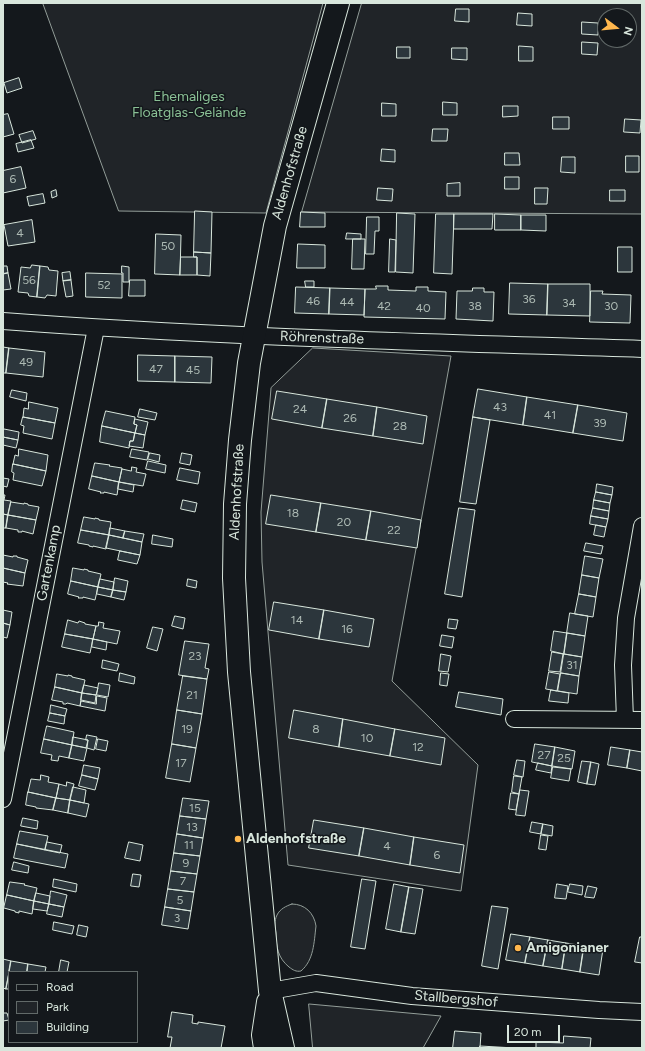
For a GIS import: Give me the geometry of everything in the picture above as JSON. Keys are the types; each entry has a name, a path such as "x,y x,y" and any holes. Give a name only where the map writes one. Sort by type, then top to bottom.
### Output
{"street":[{"name":"Aldenhofstraße","path":"283,1048 270,991 238,672 234,578 235,504 240,440 249,363 275,226 338,3"},
{"name":"Röhrenstraße","path":"3,321 96,328 254,336 642,349"},
{"name":"Gartenkamp","path":"3,799 96,328"},
{"path":"625,720 623,665 626,618 642,526"},
{"path":"514,719 642,720"},
{"name":"Stallbergshof","path":"270,991 316,983 412,996 642,1012"},
{"name":"Aldenhofstraße","path":"265,1048 263,1036 270,991"}],"green space":[{"name":"Ehemaliges Floatglas-Gelände","path":"43,3 323,3 266,213 119,211"},
{"path":"362,3 642,3 642,214 302,212"},
{"path":"313,348 451,356 392,681 478,765 461,891 288,865 262,562 261,512 271,388"},
{"path":"292,904 297,904 308,910 315,921 316,926 314,944 309,962 301,971 296,971 285,964 278,952 276,943 276,917 281,909"},
{"path":"309,1004 441,1016 423,1048 313,1048"}],"building":[{"path":"456,9 469,9 469,22 455,21"},
{"path":"518,13 532,14 532,26 517,25"},
{"path":"582,22 597,23 597,35 582,34"},
{"path":"582,42 597,43 597,55 582,54"},
{"path":"519,46 533,47 533,61 519,61"},
{"path":"397,47 410,47 410,58 397,58"},
{"path":"452,48 467,48 467,60 452,59"},
{"path":"19,78 22,88 7,93 4,83"},
{"path":"443,102 457,103 457,115 443,115"},
{"path":"382,103 396,104 396,116 382,116"},
{"path":"503,106 518,106 518,116 503,117"},
{"path":"8,114 14,134 3,137 3,115"},
{"path":"553,117 569,117 569,129 553,129"},
{"path":"625,119 641,120 640,133 624,132"},
{"path":"433,129 448,129 447,141 432,141"},
{"path":"33,131 36,139 22,143 19,135"},
{"path":"31,140 34,148 18,152 16,144"},
{"path":"382,149 395,150 395,162 381,161"},
{"path":"505,153 519,153 520,165 505,165"},
{"path":"626,156 639,156 639,172 626,172"},
{"path":"562,157 575,157 575,173 561,172"},
{"path":"21,167 26,188 3,193 3,171"},
{"path":"505,177 519,177 519,189 505,189"},
{"path":"460,183 460,196 447,196 447,184"},
{"path":"378,188 393,189 392,201 377,200"},
{"path":"535,188 548,188 547,204 535,204"},
{"path":"56,190 57,196 52,198 51,192"},
{"path":"610,190 625,190 625,201 610,201"},
{"path":"43,194 45,203 29,206 27,197"},
{"path":"195,211 212,212 211,253 194,252"},
{"path":"301,212 325,213 325,227 300,227"},
{"path":"397,213 415,214 413,273 396,272"},
{"path":"436,214 454,214 452,274 434,273"},
{"path":"454,214 493,214 492,229 454,229"},
{"path":"495,214 521,215 521,230 495,230"},
{"path":"521,215 546,215 546,231 521,230"},
{"path":"367,217 379,217 379,231 375,231 374,254 366,254"},
{"path":"32,220 35,242 8,246 4,225"},
{"path":"347,233 361,234 361,239 346,239"},
{"path":"156,234 181,235 180,275 155,274"},
{"path":"353,239 365,239 364,269 352,269"},
{"path":"390,239 396,240 395,272 389,272"},
{"path":"298,244 325,245 325,268 297,268"},
{"path":"618,247 632,247 632,272 618,272"},
{"path":"194,252 211,253 210,276 197,275 197,257 194,257"},
{"path":"181,257 197,257 197,275 180,275"},
{"path":"32,265 40,266 37,297 29,296 28,293 18,292 21,267 30,268"},
{"path":"3,266 7,266 8,273 3,274"},
{"path":"40,266 48,267 49,270 58,271 56,296 47,295 45,298 37,297"},
{"path":"122,266 129,267 129,282 123,282"},
{"path":"70,272 71,280 63,281 62,273"},
{"path":"8,273 11,289 3,290 3,274"},
{"path":"86,273 122,274 122,298 86,297"},
{"path":"71,280 73,296 66,297 63,281"},
{"path":"130,280 145,280 145,296 129,296"},
{"path":"305,281 314,281 314,287 306,287"},
{"path":"510,283 548,284 547,315 509,314"},
{"path":"548,284 590,284 590,316 547,315"},
{"path":"376,286 388,286 388,290 416,291 416,287 428,287 428,291 446,292 445,319 364,317 365,289 376,289"},
{"path":"296,287 330,288 329,314 295,313"},
{"path":"330,288 365,289 364,315 329,314"},
{"path":"473,288 484,288 484,292 494,292 493,321 456,319 457,291 472,291"},
{"path":"591,291 603,291 602,294 631,295 630,323 590,322"},
{"path":"3,347 9,348 6,373 3,373"},
{"path":"9,348 45,352 43,377 6,373"},
{"path":"138,355 175,356 175,382 138,381"},
{"path":"175,356 212,357 211,383 175,382"},
{"path":"478,389 527,397 523,425 473,417"},
{"path":"12,390 27,393 26,401 10,397"},
{"path":"277,391 327,399 322,428 272,419"},
{"path":"527,397 578,405 573,433 523,425"},
{"path":"327,399 377,407 373,436 322,428"},
{"path":"29,402 58,408 55,423 23,417 24,408 28,409"},
{"path":"578,405 627,413 623,441 573,433"},
{"path":"377,407 427,416 423,444 373,436"},
{"path":"140,409 157,413 155,420 138,417"},
{"path":"106,411 135,417 134,424 137,425 135,433 102,426"},
{"path":"23,417 55,423 52,439 23,433 24,426 21,425"},
{"path":"473,417 490,420 476,504 460,502"},
{"path":"135,419 148,422 145,435 135,433 137,425 134,424"},
{"path":"102,426 135,433 133,441 130,441 129,448 100,442"},
{"path":"4,429 19,432 18,440 3,437"},
{"path":"135,433 145,435 143,448 129,446 130,441 133,441"},
{"path":"3,437 18,440 16,448 3,445"},
{"path":"19,449 48,455 46,471 13,464 15,455 18,456"},
{"path":"132,449 149,452 147,460 130,457"},
{"path":"150,453 160,455 159,462 148,459"},
{"path":"182,453 192,455 190,465 180,463"},
{"path":"148,461 166,465 165,473 146,469"},
{"path":"95,463 122,468 119,482 92,476"},
{"path":"13,464 46,471 42,486 13,480"},
{"path":"132,467 137,468 136,472 146,474 143,486 119,482 122,469 131,471"},
{"path":"180,468 200,472 198,484 177,480"},
{"path":"92,476 119,482 117,495 104,492 100,493 101,492 89,489"},
{"path":"3,478 9,479 7,487 3,486"},
{"path":"119,482 134,485 133,492 118,489"},
{"path":"597,484 613,487 612,495 596,492"},
{"path":"596,492 612,495 610,503 594,500"},
{"path":"3,495 5,495 4,500 11,501 8,515 3,514"},
{"path":"271,495 321,503 316,532 266,524"},
{"path":"183,500 197,503 195,512 181,509"},
{"path":"594,500 610,503 609,511 593,508"},
{"path":"11,502 24,503 39,507 36,520 8,515"},
{"path":"321,503 371,511 366,540 316,532"},
{"path":"459,508 475,510 462,597 445,594"},
{"path":"593,508 609,511 608,519 591,516"},
{"path":"371,511 421,520 417,548 366,540"},
{"path":"3,514 8,515 6,528 3,528"},
{"path":"8,515 36,520 33,534 22,531 18,532 18,530 6,528"},
{"path":"591,516 608,519 606,527 590,524"},
{"path":"84,517 111,522 109,535 81,530"},
{"path":"596,525 606,527 604,537 594,535"},
{"path":"110,528 125,531 123,538 109,535"},
{"path":"81,530 109,535 106,549 78,543"},
{"path":"125,531 144,534 142,542 123,538"},
{"path":"109,535 142,542 140,555 106,548"},
{"path":"153,535 173,539 172,547 152,544"},
{"path":"586,543 603,546 601,554 584,551"},
{"path":"120,551 140,555 137,564 118,560"},
{"path":"3,555 13,557 17,556 28,560 25,573 3,568"},
{"path":"585,556 603,559 599,578 582,575"},
{"path":"3,568 25,573 23,586 3,582"},
{"path":"73,568 84,569 101,574 98,587 71,581"},
{"path":"582,575 599,578 596,597 579,594"},
{"path":"115,578 128,581 126,592 113,590"},
{"path":"100,579 114,582 113,590 98,587"},
{"path":"188,579 197,581 196,588 187,586"},
{"path":"71,581 98,587 95,600 83,597 78,598 79,597 68,594"},
{"path":"98,587 113,590 111,597 97,594"},
{"path":"113,590 126,592 124,600 111,597"},
{"path":"579,594 596,597 593,617 575,614"},
{"path":"274,602 324,610 319,639 269,630"},
{"path":"3,610 12,612 10,625 3,623"},
{"path":"324,610 374,619 369,647 319,639"},
{"path":"570,613 588,616 585,636 567,633"},
{"path":"175,616 185,618 183,629 172,626"},
{"path":"449,619 458,620 456,629 448,628"},
{"path":"68,620 78,623 79,621 96,626 93,639 65,634"},
{"path":"99,622 104,623 103,628 120,631 117,644 93,639 96,626 98,626"},
{"path":"3,623 10,625 7,638 3,637"},
{"path":"153,627 163,629 157,651 147,648"},
{"path":"554,631 567,633 564,654 551,651"},
{"path":"567,633 585,636 582,657 564,654"},
{"path":"65,634 93,639 90,653 62,647"},
{"path":"442,635 454,637 452,648 440,646"},
{"path":"93,639 107,642 106,650 92,647"},
{"path":"185,641 209,644 205,668 209,669 207,679 179,675"},
{"path":"552,652 563,654 560,672 549,671"},
{"path":"441,654 451,656 448,672 439,671"},
{"path":"564,654 582,657 579,676 561,673"},
{"path":"103,660 119,664 117,671 102,668"},
{"path":"549,672 560,674 557,691 546,689"},
{"path":"120,673 135,677 134,684 119,681"},
{"path":"441,673 449,674 447,686 440,685"},
{"path":"561,673 579,676 577,694 558,691"},
{"path":"57,674 68,675 85,680 82,693 55,687"},
{"path":"183,676 207,679 202,714 177,710"},
{"path":"99,683 110,685 108,697 97,695"},
{"path":"84,685 98,688 96,695 82,693"},
{"path":"55,687 82,693 80,706 67,703 63,704 63,702 52,700"},
{"path":"551,690 569,693 568,703 549,701"},
{"path":"459,692 503,699 501,715 456,707"},
{"path":"82,693 96,695 95,703 81,700"},
{"path":"97,696 107,698 105,711 80,706 81,701 96,704"},
{"path":"51,705 67,709 65,716 50,713"},
{"path":"177,710 202,714 196,748 172,744"},
{"path":"294,710 343,719 339,747 289,738"},
{"path":"50,713 65,716 64,724 48,721"},
{"path":"343,719 395,729 390,756 339,747"},
{"path":"47,726 74,732 72,745 44,739"},
{"path":"395,729 445,738 441,765 390,756"},
{"path":"87,735 97,737 94,750 87,748"},
{"path":"73,737 88,740 86,748 72,745"},
{"path":"44,739 72,745 69,758 59,756 58,761 51,760 52,755 41,753"},
{"path":"98,739 108,741 106,751 96,749"},
{"path":"172,744 196,748 190,782 166,778"},
{"path":"535,744 555,747 552,766 532,762"},
{"path":"72,745 87,748 84,761 69,758"},
{"path":"555,747 575,751 572,769 552,766"},
{"path":"611,747 630,750 627,768 608,765"},
{"path":"630,750 642,752 642,771 627,768"},
{"path":"517,760 525,761 523,777 514,775"},
{"path":"582,761 591,762 587,784 578,782"},
{"path":"591,762 599,764 595,785 587,784"},
{"path":"538,763 552,766 551,773 536,770"},
{"path":"84,765 100,768 98,779 82,775"},
{"path":"553,767 571,769 569,781 551,778"},
{"path":"41,775 49,777 48,782 59,784 56,798 28,792 31,779 40,780"},
{"path":"82,775 98,779 95,790 79,786"},
{"path":"514,776 522,777 519,794 512,792"},
{"path":"67,782 74,784 70,800 56,798 59,784 66,786"},
{"path":"73,787 86,790 84,803 70,800"},
{"path":"520,790 529,791 525,816 516,815"},
{"path":"28,792 56,798 53,810 26,805"},
{"path":"511,793 519,794 516,810 509,809"},
{"path":"56,798 70,800 68,813 53,810"},
{"path":"183,798 209,801 206,819 180,816"},
{"path":"70,800 89,804 86,817 68,813"},
{"path":"180,816 206,819 203,838 177,834"},
{"path":"23,818 38,821 37,829 21,826"},
{"path":"314,820 364,828 359,856 309,848"},
{"path":"532,822 543,824 541,834 530,832"},
{"path":"543,824 553,826 552,836 541,834"},
{"path":"364,828 414,837 410,865 359,856"},
{"path":"20,831 48,836 45,850 17,844"},
{"path":"177,834 203,838 200,856 174,853"},
{"path":"541,835 548,836 546,850 539,849"},
{"path":"414,837 464,845 460,873 410,865"},
{"path":"47,842 62,845 60,853 45,850"},
{"path":"129,842 143,845 140,861 125,858"},
{"path":"17,844 68,854 65,868 14,858"},
{"path":"174,853 200,856 197,874 171,871"},
{"path":"14,862 29,866 28,873 12,870"},
{"path":"171,871 197,874 194,892 168,889"},
{"path":"133,874 141,875 139,887 131,886"},
{"path":"54,879 77,884 76,892 53,887"},
{"path":"362,879 376,881 365,949 351,947"},
{"path":"10,882 25,884 24,885 37,888 34,901 7,895"},
{"path":"394,884 409,887 401,932 386,929"},
{"path":"557,884 568,886 566,899 555,898"},
{"path":"570,884 583,886 582,895 568,892"},
{"path":"588,886 597,888 594,898 585,897"},
{"path":"409,887 423,889 415,934 401,932"},
{"path":"168,889 194,892 191,911 165,907"},
{"path":"51,891 67,895 64,907 49,904"},
{"path":"36,893 50,896 49,904 34,901"},
{"path":"7,895 34,901 32,914 19,911 19,913 4,908"},
{"path":"34,901 49,904 47,911 33,909"},
{"path":"49,904 64,907 62,917 47,914"},
{"path":"492,906 508,908 498,969 482,966"},
{"path":"165,907 191,911 188,929 162,925"},
{"path":"54,922 74,926 72,934 53,930"},
{"path":"79,925 88,927 86,937 77,935"},
{"name":"Amigonianer","path":"511,934 530,937 525,963 506,960"},
{"path":"530,937 548,940 543,966 525,963"},
{"path":"640,937 642,937 642,963 635,962"},
{"path":"548,940 566,943 562,969 543,966"},
{"path":"566,943 584,946 580,972 562,969"},
{"path":"584,946 603,949 599,975 580,972"},
{"path":"3,959 11,961 6,989 3,988"},
{"path":"61,960 69,962 67,971 59,971"},
{"path":"11,961 28,964 27,971 9,971"},
{"path":"28,964 46,967 45,971 27,971"},
{"path":"8,978 8,989 6,989"},
{"path":"172,1012 193,1015 192,1023 198,1024 198,1022 225,1026 221,1048 170,1048 172,1037 168,1037"},
{"path":"3,1013 7,1013 8,1020 3,1021"},
{"path":"455,1031 481,1033 480,1048 453,1048"},
{"path":"564,1036 591,1038 590,1048 536,1048 536,1042 563,1043"},
{"path":"480,1046 515,1048 480,1048"}],"place":[{"name":"Aldenhofstraße","path":"238,839"},
{"name":"Amigonianer","path":"518,948"}]}
